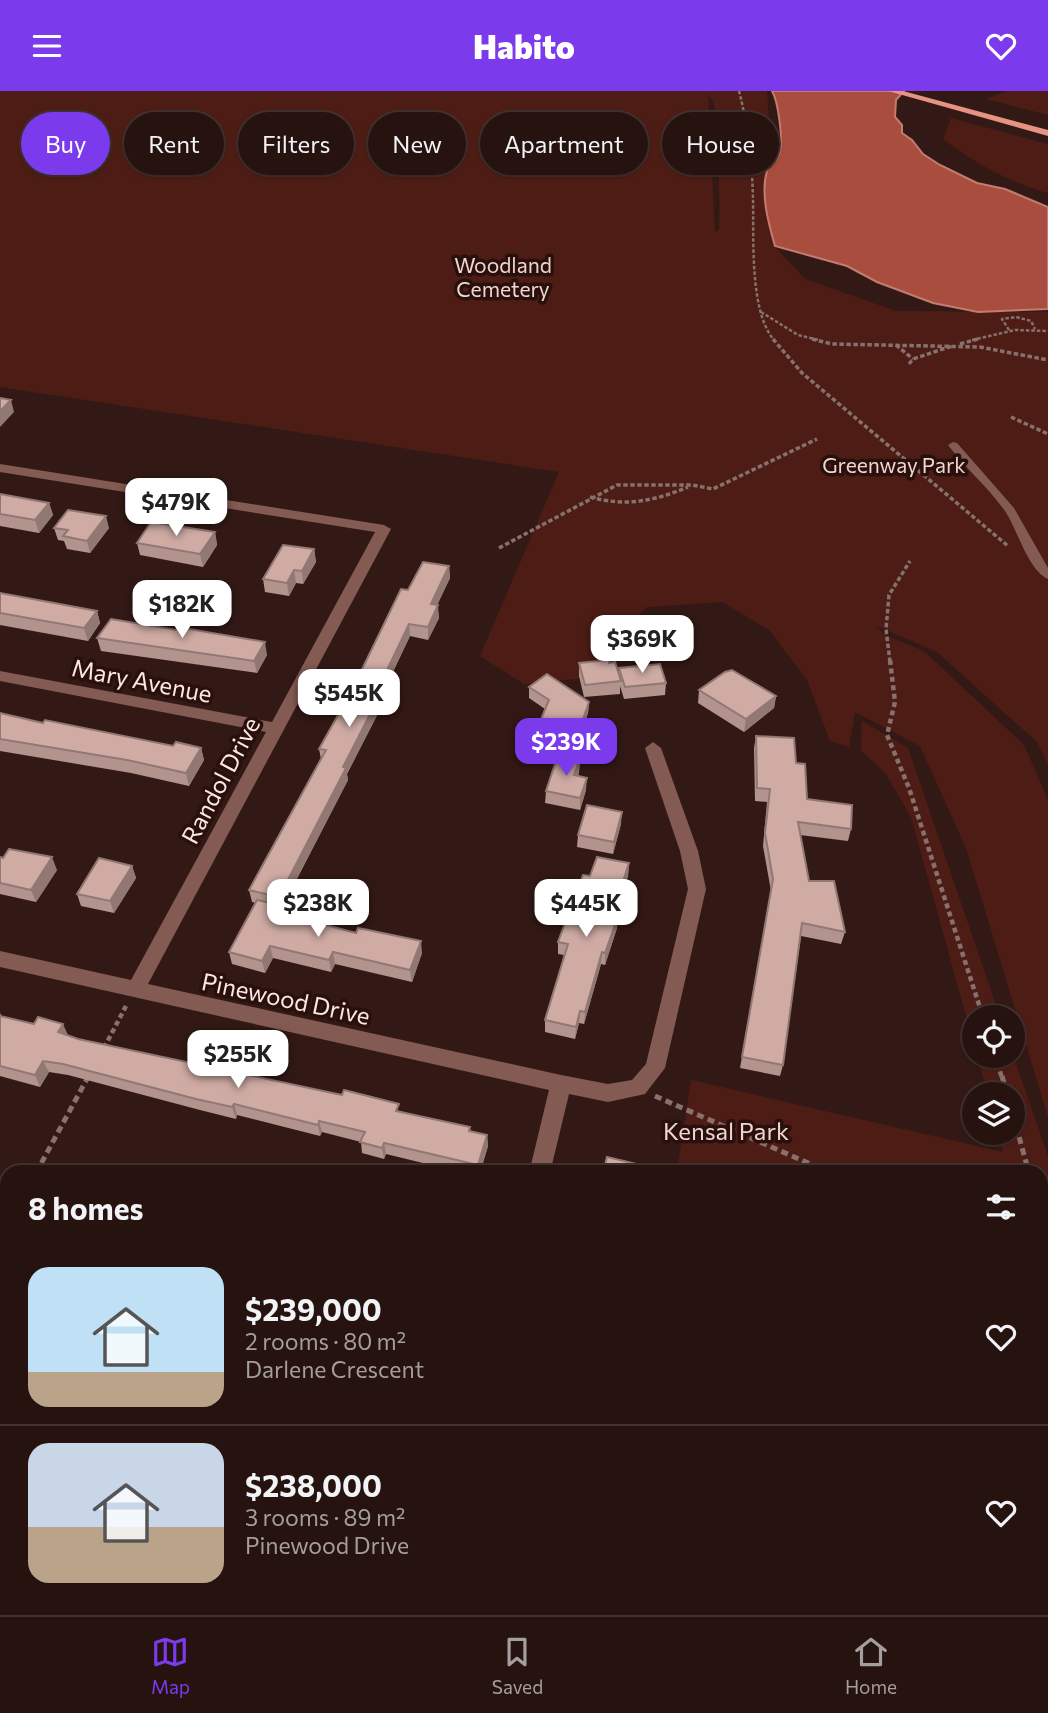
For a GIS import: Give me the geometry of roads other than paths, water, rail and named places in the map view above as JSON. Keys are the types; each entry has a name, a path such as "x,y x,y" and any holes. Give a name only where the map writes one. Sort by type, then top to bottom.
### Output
{"main road":[{"path":"893,91 1048,124"},
{"path":"927,91 1048,133"}],"street":[{"name":"Randol Drive","path":"0,468 384,529 135,990"},
{"name":"Mary Avenue","path":"0,676 276,728"},
{"name":"Pinewood Drive","path":"0,959 561,1084 608,1093 638,1088 655,1067 697,889 689,851 653,748"},
{"path":"541,1165 561,1084"}],"lane":[{"path":"953,446 1010,510 1041,568 1048,575"}],"park label":[{"name":"Woodland Cemetery","path":"503,276"},
{"name":"Greenway Park","path":"894,464"},
{"name":"Kensal Park","path":"726,1130"}]}
